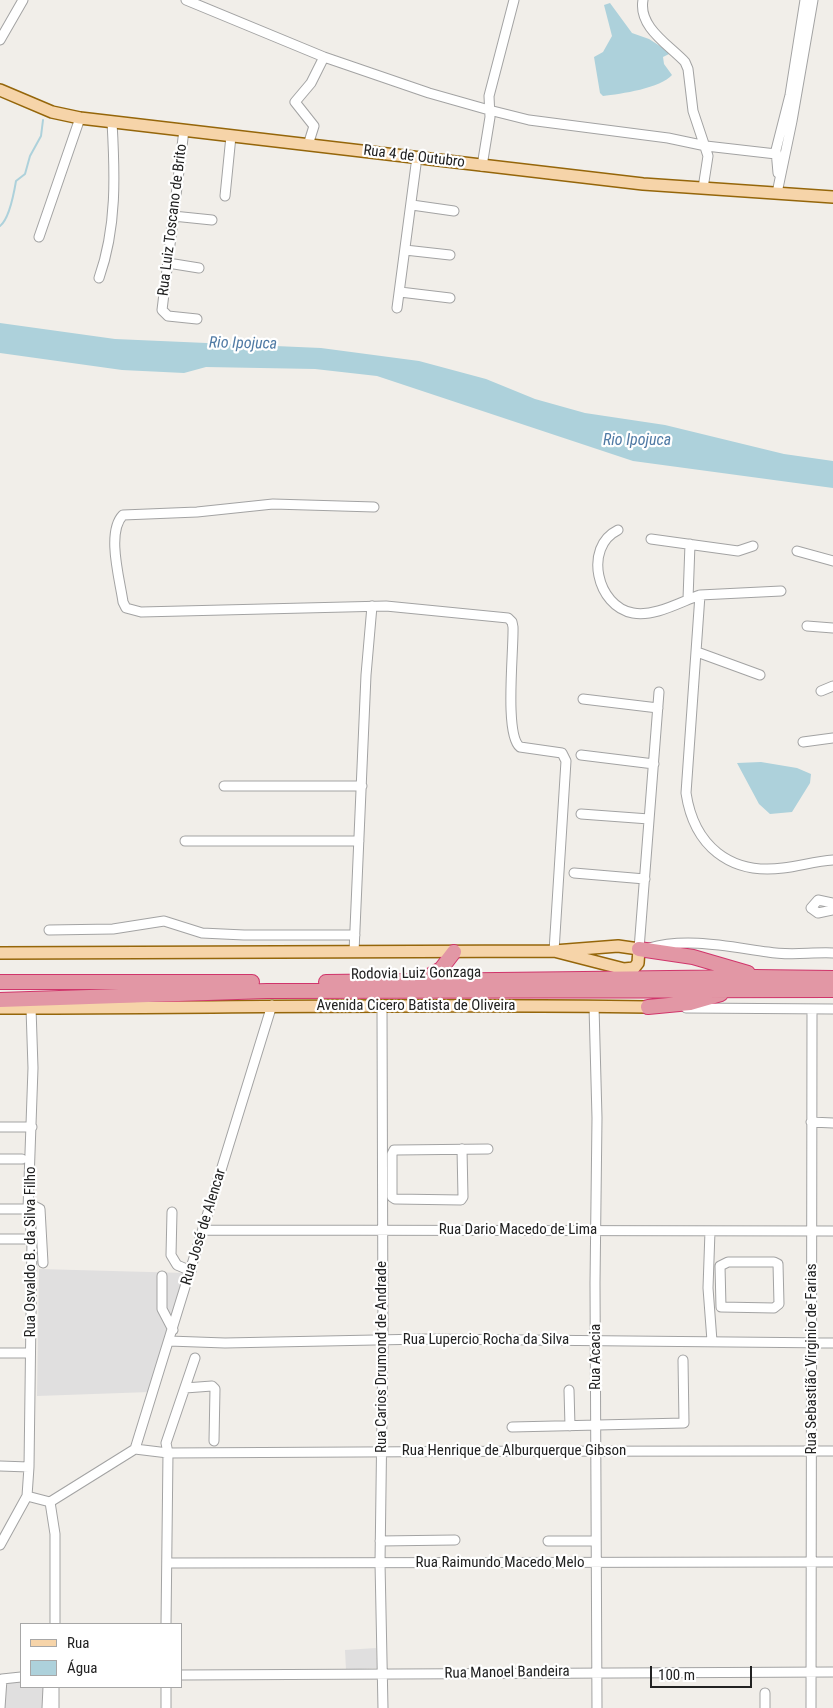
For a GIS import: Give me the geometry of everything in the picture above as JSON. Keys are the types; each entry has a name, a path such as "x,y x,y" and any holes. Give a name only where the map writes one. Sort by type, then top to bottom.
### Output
{"highway":[{"path":"642,949 694,957 735,968 756,977"},
{"path":"419,981 441,969 454,952"},
{"name":"Rodovia Luiz Gonzaga","path":"0,982 833,978"},
{"path":"648,1007 690,1003 733,990"},
{"name":"Rodovia Luiz Gonzaga","path":"0,1000 267,991 833,990"}],"main road":[{"name":"Rua 4 de Outubro","path":"0,90 52,112 80,118 643,184 833,197"},
{"path":"0,954 554,951 618,946 642,949 638,963 634,968 624,969 554,951"},
{"name":"Avenida Cicero Batista de Oliveira","path":"0,1008 272,1005 648,1007"}],"street":[{"path":"0,40 22,0"},
{"path":"186,0 324,57 439,96 489,110 529,120 636,135 654,135 706,146 776,154"},
{"path":"482,166 489,96 514,0"},
{"path":"643,0 644,18 649,26 687,65 693,110 706,146 708,163 703,188"},
{"path":"779,175 776,154 790,95 805,0"},
{"path":"777,193 779,175 789,138 813,0"},
{"path":"308,145 314,126 295,102 311,83 324,57"},
{"path":"39,237 80,118"},
{"path":"100,278 108,255 116,189 112,122"},
{"name":"Rua Luiz Toscano de Brito","path":"184,130 162,310 168,316 197,319"},
{"path":"225,196 231,136"},
{"path":"398,308 417,157"},
{"path":"412,205 454,211"},
{"path":"173,216 212,220"},
{"path":"405,250 450,256"},
{"path":"168,263 199,268"},
{"path":"400,292 450,298"},
{"path":"374,507 273,504 197,512 131,513 123,515 118,521 114,536 123,602 126,608 133,611 372,606 508,618 512,622 511,708 514,739 520,747 562,753 566,760 554,951"},
{"path":"618,530 605,538 600,547 597,562 600,581 613,602 622,610 634,613 650,612 700,595 781,591"},
{"path":"652,539 738,550 753,546"},
{"path":"688,599 690,544"},
{"path":"797,550 833,561"},
{"path":"700,595 686,793 688,807 703,838 717,854 733,864 753,869 782,868 833,860"},
{"path":"354,952 366,674 372,606"},
{"path":"807,626 833,628"},
{"path":"697,652 760,675"},
{"path":"821,691 833,686"},
{"path":"660,692 649,819 642,949 680,944 723,945 785,954 833,953"},
{"path":"583,699 658,708"},
{"path":"803,742 833,738"},
{"path":"581,755 654,764"},
{"path":"224,786 362,786"},
{"path":"580,814 649,819"},
{"path":"185,841 360,841"},
{"path":"574,873 645,879"},
{"path":"833,903 818,900 811,908 818,914 833,910"},
{"path":"49,930 113,929 164,921 202,933 355,935"},
{"path":"792,990 792,1009"},
{"name":"Rua José de Alencar","path":"135,1449 272,1005"},
{"name":"Rua Carios Drumond de Andrade","path":"382,1006 383,1340 380,1564 383,1708"},
{"name":"Rua Acacia","path":"594,1006 597,1118 597,1708"},
{"name":"Avenida Cicero Batista de Oliveira","path":"648,1007 833,1009"},
{"name":"Rua Osvaldo B. da Silva Filho","path":"27,1496 32,1239 28,1209 32,1127 31,1008"},
{"name":"Rua Sebastião Virginio de Farias","path":"811,1708 813,1451 811,1343 812,1009"},
{"path":"811,1122 833,1123"},
{"path":"0,1127 32,1127"},
{"path":"462,1150 463,1196 459,1200 395,1199 392,1195 392,1154 394,1150 488,1149"},
{"path":"0,1159 22,1159"},
{"path":"382,1174 392,1173"},
{"path":"0,1209 28,1209 34,1206 41,1212 43,1263"},
{"path":"172,1212 171,1255 177,1265 191,1271"},
{"name":"Rua Dario Macedo de Lima","path":"203,1230 833,1231"},
{"path":"710,1231 708,1288 712,1341"},
{"path":"0,1239 32,1239"},
{"path":"724,1262 774,1262 779,1266 780,1302 774,1308 723,1308 719,1305 719,1286 720,1266 724,1262"},
{"path":"162,1276 162,1309 173,1330"},
{"path":"708,1288 719,1286"},
{"name":"Rua Lupercio Rocha da Silva","path":"169,1342 383,1340 833,1342"},
{"path":"0,1352 30,1353"},
{"path":"166,1623 168,1435 195,1358"},
{"path":"512,1427 684,1423 682,1360"},
{"path":"185,1388 212,1386 215,1389 214,1441"},
{"path":"569,1390 570,1426"},
{"path":"0,1545 27,1496 50,1502 135,1449"},
{"name":"Rua Henrique de Alburquerque Gibson","path":"135,1449 168,1454 381,1451 597,1452 693,1449 833,1451"},
{"path":"0,1466 29,1467"},
{"path":"50,1502 56,1534 55,1623"},
{"path":"380,1542 455,1540"},
{"path":"548,1540 596,1541"},
{"name":"Rua Raimundo Macedo Melo","path":"167,1564 380,1564 524,1561 596,1563 833,1562"},
{"name":"Rua Manoel Bandeira","path":"182,1675 833,1672"},
{"path":"0,1708 2,1679 20,1677"},
{"path":"48,1688 48,1708"},
{"path":"54,1688 54,1708"},
{"path":"166,1688 166,1708"},
{"path":"765,1692 766,1708"}],"shaded area":[{"path":"39,1269 186,1273 150,1392 37,1396"},
{"path":"376,1648 377,1668 346,1670 345,1650"},
{"path":"0,1674 20,1674 20,1688 50,1688 50,1708 0,1708"}],"water":[{"path":"610,3 632,33 649,39 671,53 663,57 664,64 672,75 667,80 630,92 603,96 600,93 594,57 603,52 612,36 604,5"},
{"name":"Rio Ipojuca","path":"0,323 115,339 321,348 419,361 486,379 535,399 585,413 665,425 784,454 833,461 833,488 633,461 377,376 315,369 206,367 184,373 122,370 0,353"},
{"path":"761,762 797,768 811,774 810,783 792,812 770,814 759,804 737,763"}],"waterway":[{"path":"0,226 6,218 16,181 25,174 30,156 41,136 43,120"}]}
